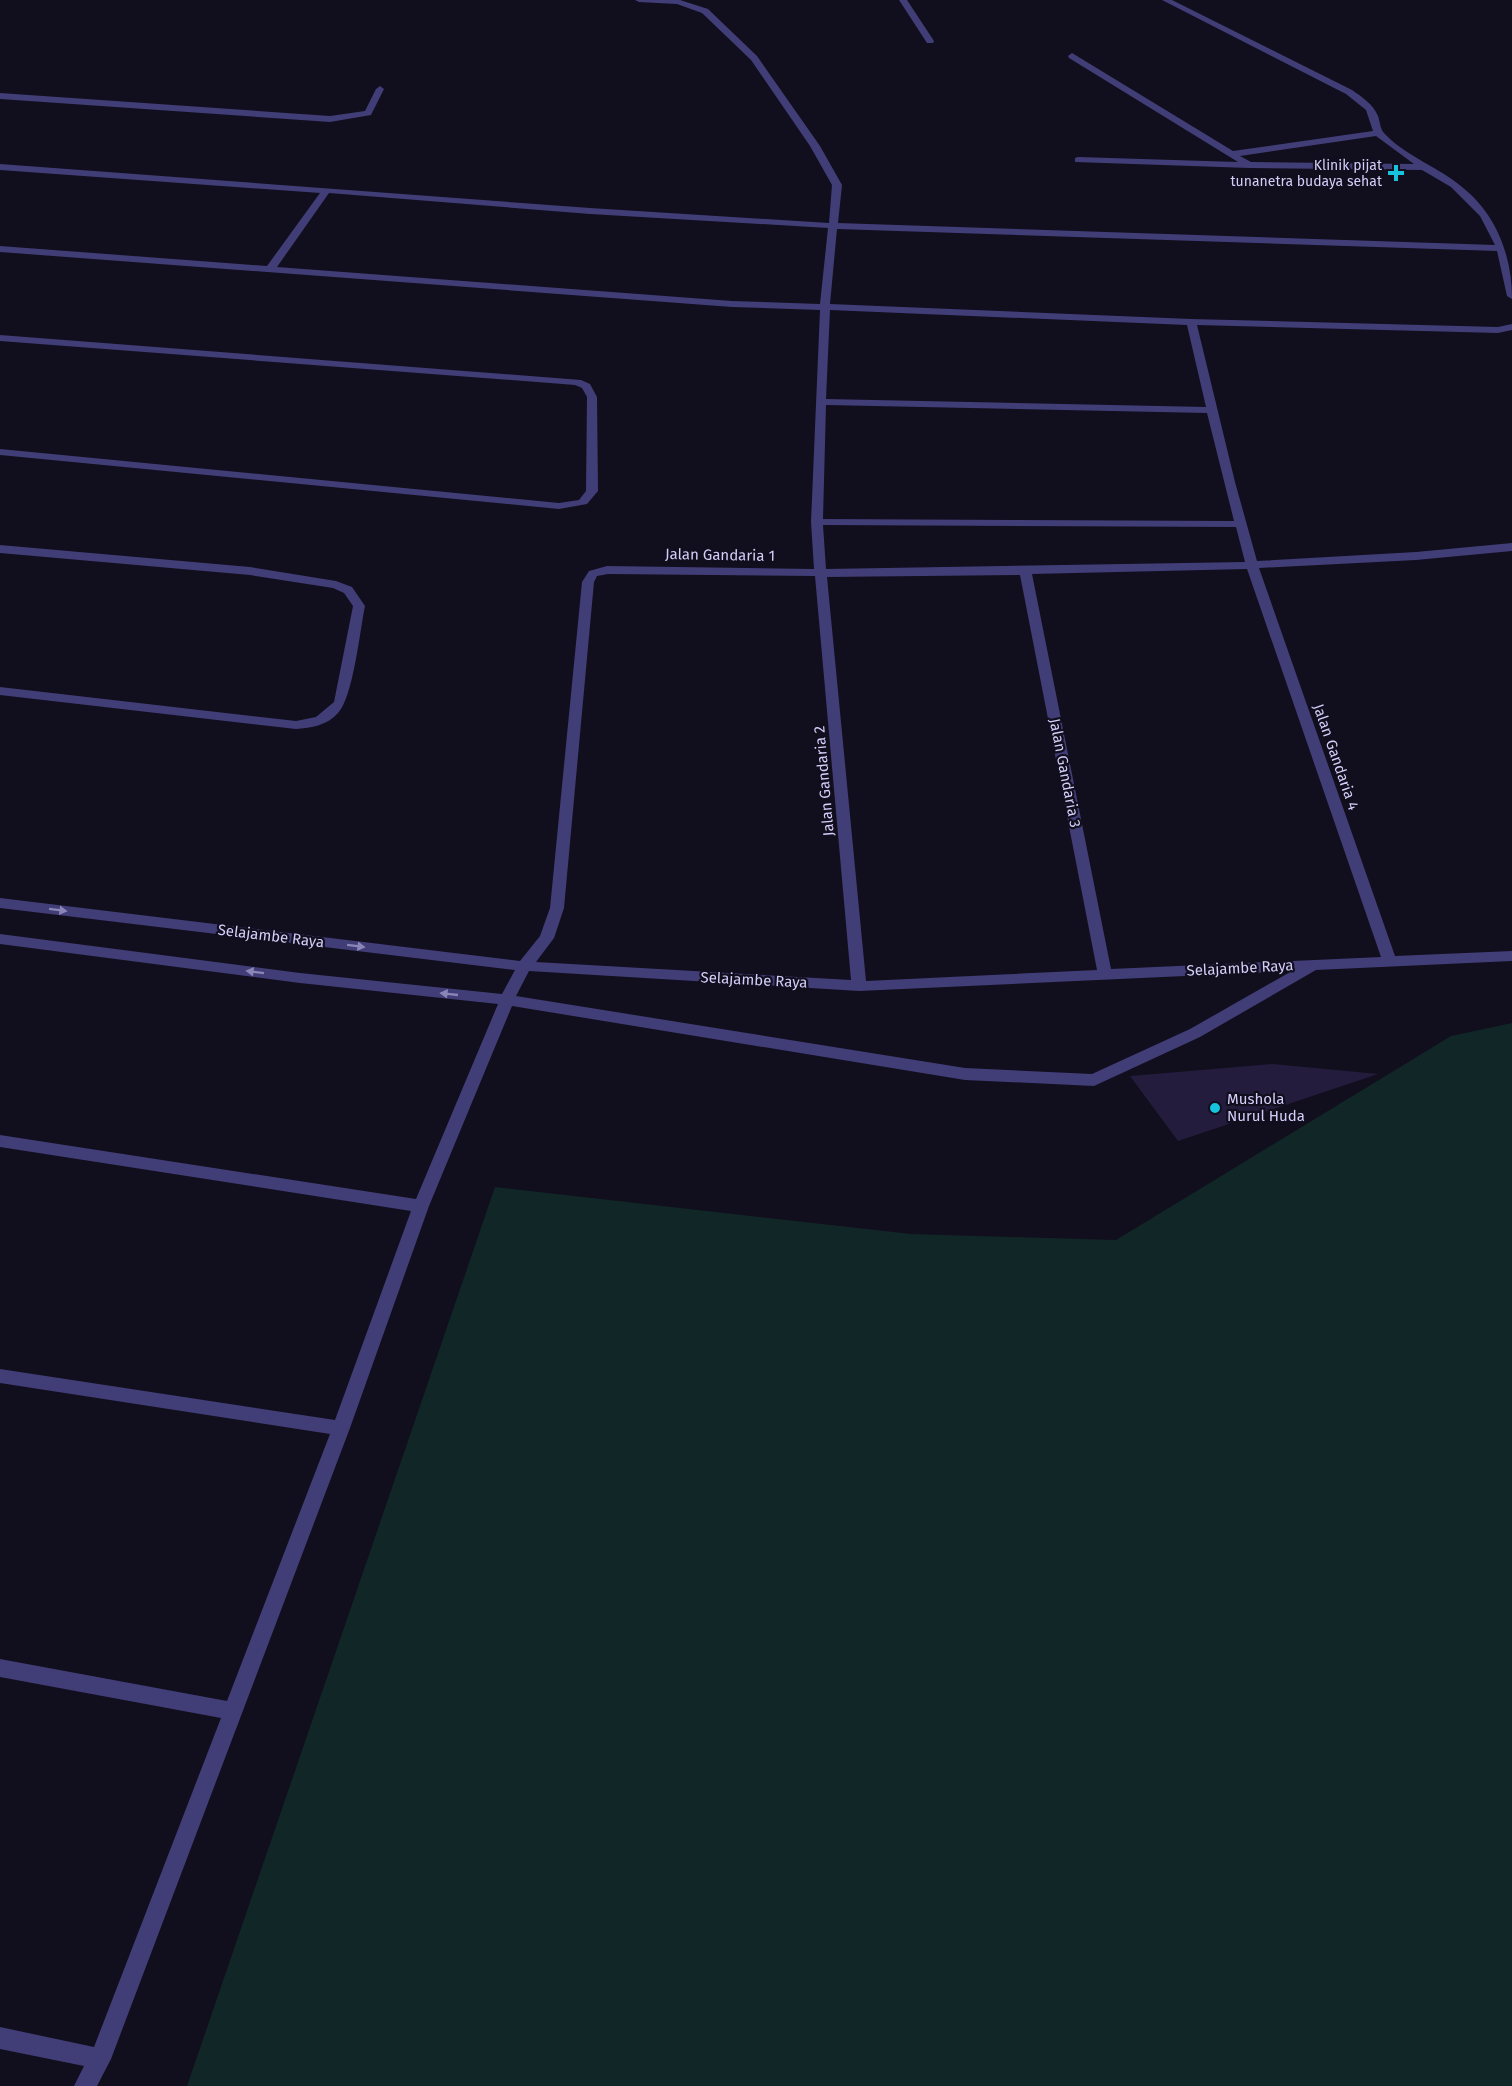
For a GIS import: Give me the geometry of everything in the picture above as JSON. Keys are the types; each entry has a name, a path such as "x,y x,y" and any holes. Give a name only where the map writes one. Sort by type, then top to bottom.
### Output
{"street":[{"name":"Jalan Gandaria 2","path":"639,0 678,2 705,11 754,58 815,146 837,185 825,308 817,522 859,986"},
{"path":"903,0 930,40"},
{"path":"1166,0 1349,92 1374,112 1378,133 1424,167 1454,185 1484,215 1501,248 1512,296"},
{"path":"1072,56 1249,165"},
{"path":"0,96 330,119 368,113 380,89"},
{"path":"1232,154 1378,133"},
{"path":"1078,160 1424,167"},
{"path":"0,167 327,190 590,212 834,226 1501,248"},
{"path":"270,269 327,190"},
{"path":"0,249 732,304 1191,322 1498,330 1512,327"},
{"name":"Jalan Gandaria 4","path":"1191,322 1252,565 1389,960"},
{"path":"0,338 577,382 586,386 592,397 592,491 590,497 583,503 559,506 284,477 0,452"},
{"path":"821,402 1212,410"},
{"path":"817,522 1240,524"},
{"name":"Jalan Gandaria 1","path":"524,966 547,938 557,908 590,578 593,574 607,570 821,573 1252,565 1416,556 1512,547"},
{"path":"0,549 272,575 336,585 348,590 359,606 340,702 336,710 314,724 296,725 0,691"},
{"name":"Jalan Gandaria 3","path":"1025,571 1105,975"},
{"name":"Selajambe Raya","path":"0,903 524,966 859,986 1512,956"},
{"path":"0,939 300,978 507,1000 965,1074 1094,1080 1195,1033 1314,964"},
{"path":"85,2086 100,2059 234,1711 341,1428 421,1206 507,1000 524,966"},
{"path":"0,1141 421,1206"},
{"path":"0,1376 341,1428"},
{"path":"0,1668 234,1711"},
{"path":"0,2038 100,2059"}],"green space":[{"path":"1512,1023 1512,2086 187,2086 495,1187 911,1234 1116,1240 1451,1036"}],"building":[{"name":"Mushola Nurul Huda","path":"1273,1064 1378,1074 1178,1141 1130,1076"}],"place":[{"name":"Klinik pijat tunanetra budaya sehat","path":"1396,173"},
{"name":"Mushola Nurul Huda","path":"1215,1108"}]}
